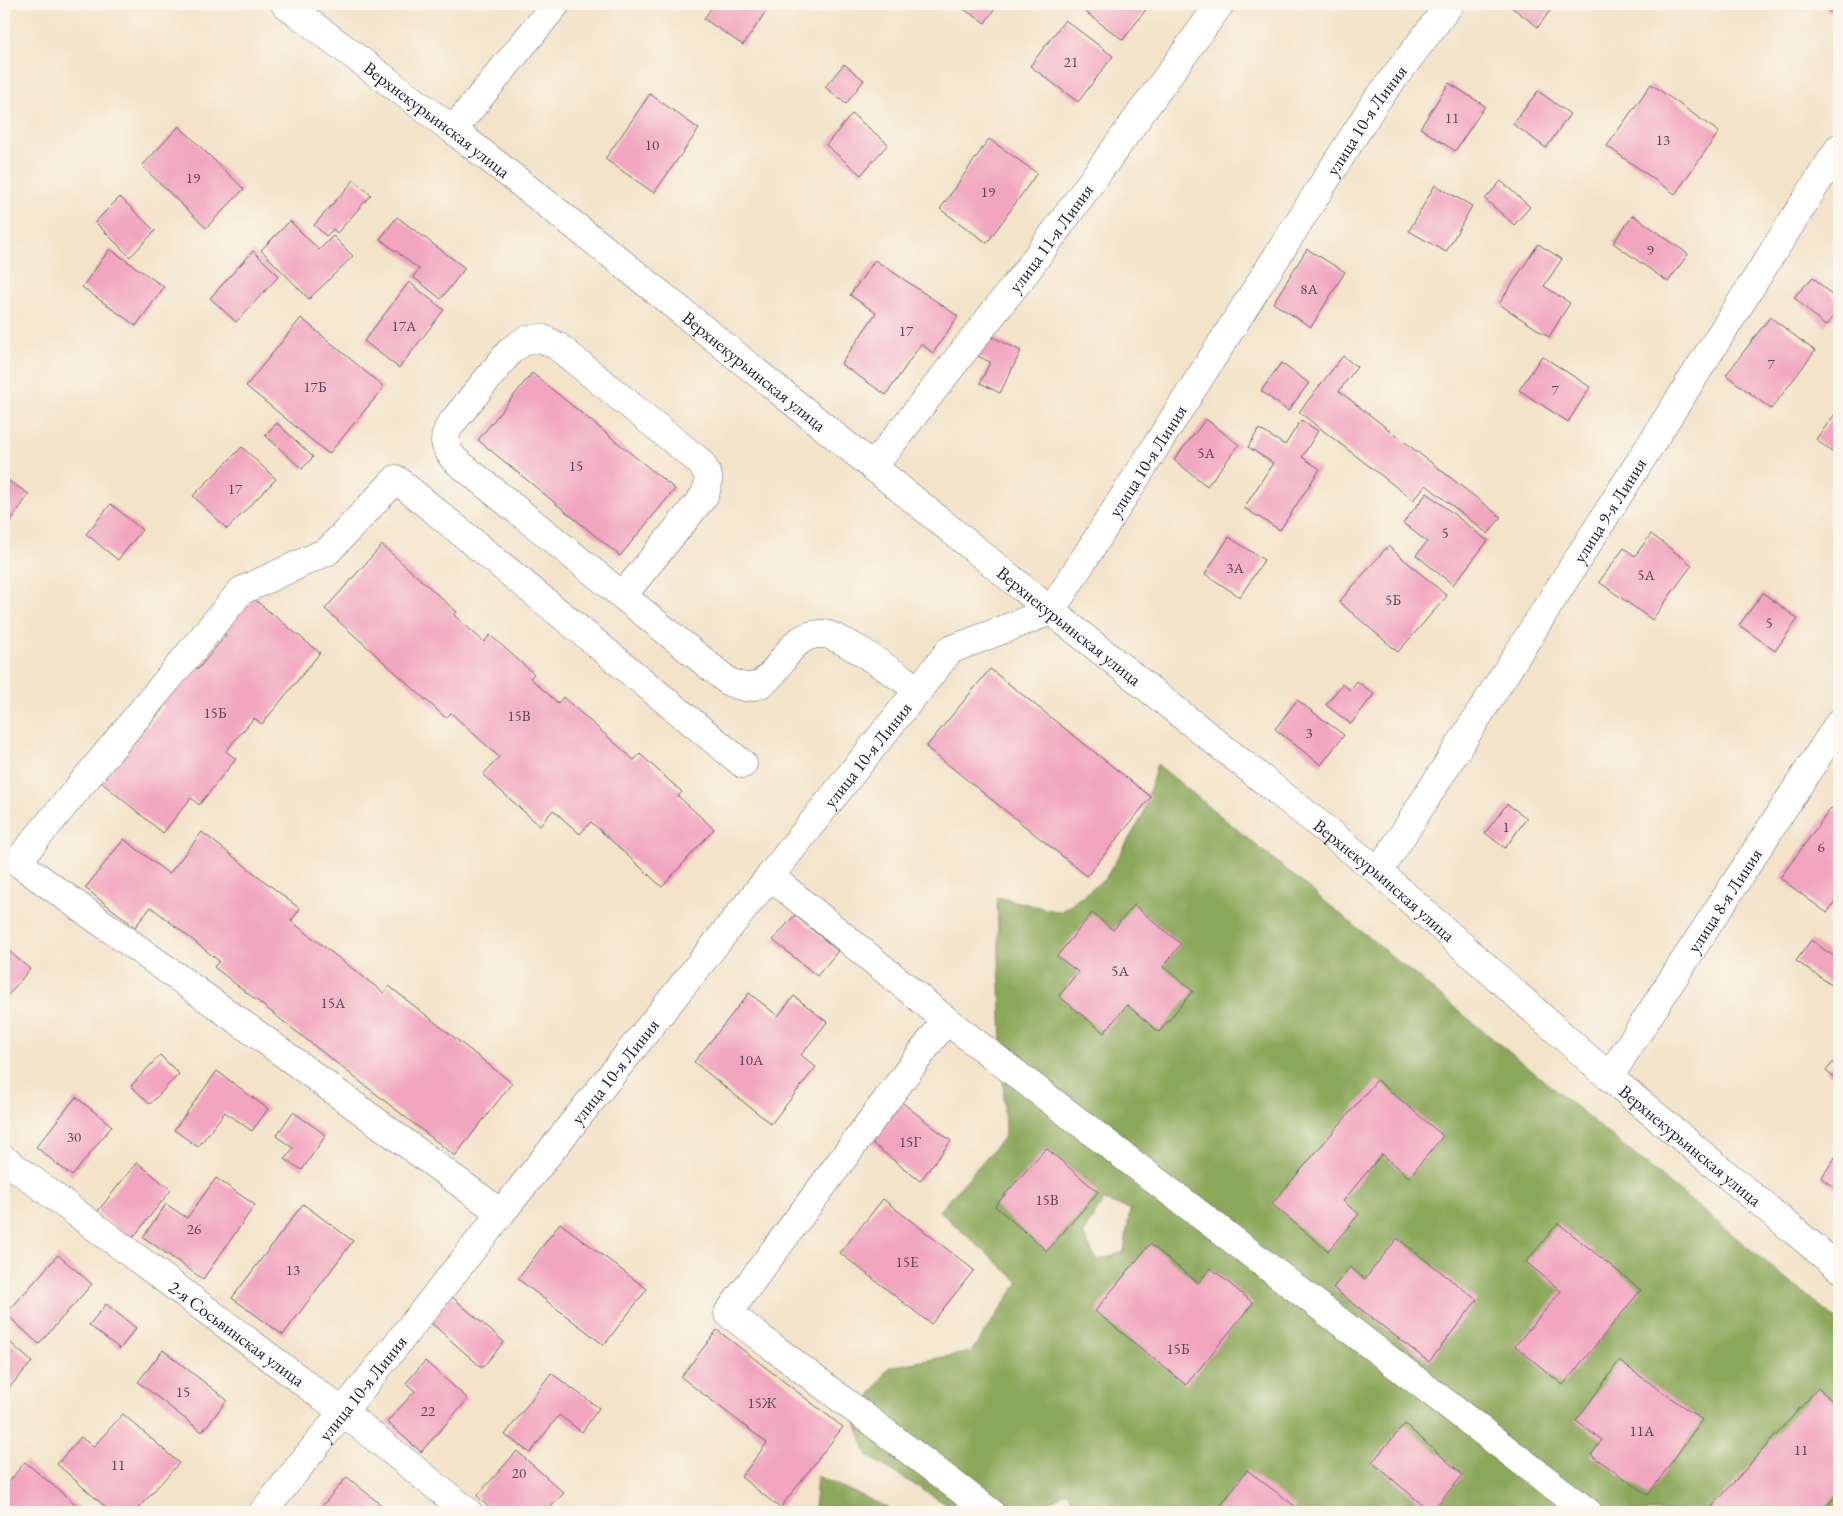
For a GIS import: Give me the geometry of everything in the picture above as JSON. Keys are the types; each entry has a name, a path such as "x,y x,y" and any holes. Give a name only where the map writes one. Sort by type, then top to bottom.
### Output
{"street":[{"name":"Верхнекурьинская улица","path":"285,4 454,130 612,255 1051,611 1379,872 1610,1077 1839,1268"},
{"path":"454,130 556,4"},
{"name":"улица 11-я Линия","path":"873,467 1028,269 1220,4"},
{"name":"улица 10-я Линия","path":"263,1512 950,650 1051,611 1374,104 1450,4"},
{"name":"улица 9-я Линия","path":"1379,872 1839,148"},
{"path":"623,595 704,496 710,483 708,471 699,461 558,346 541,338 526,340 511,350 450,424 445,435 446,449 454,459 729,682 741,686 756,686 766,679 794,644 811,635 824,634 839,639 918,690"},
{"path":"501,1213 258,1035 16,862 241,591 328,551 396,479 743,764"},
{"name":"улица 8-я Линия","path":"1610,1077 1839,723"},
{"path":"770,876 946,1020 1588,1512"},
{"path":"946,1020 728,1313 990,1512"},
{"name":"2-я Сосьвинская улица","path":"4,1159 342,1412 468,1512"}],"green space":[{"path":"1157,764 1839,1322 1839,1512 1077,1512 1067,1491 1033,1512 963,1512 957,1511 868,1456 855,1419 889,1367 971,1352 1019,1282 939,1211 1005,1136 997,897 1060,912 1105,879 1142,817","holes":["1103,1201 1130,1209 1124,1252 1097,1261 1083,1234"]},
{"path":"817,1476 898,1512 814,1512"}],"building":[{"path":"714,4 771,4 743,45 704,19"},
{"path":"961,4 998,4 985,23 959,6"},
{"path":"1083,4 1150,4 1123,40 1080,8"},
{"path":"1507,4 1555,4 1538,27"},
{"path":"1821,4 1838,4 1830,12"},
{"path":"1065,20 1113,56 1078,102 1030,66"},
{"path":"844,64 864,80 846,104 825,87"},
{"path":"1449,83 1485,106 1455,151 1420,128"},
{"path":"1651,84 1719,132 1675,194 1607,146"},
{"path":"1538,91 1570,114 1546,148 1513,124"},
{"path":"650,94 699,129 654,193 605,159"},
{"path":"852,114 888,144 861,175 826,145"},
{"path":"179,126 244,189 206,228 142,166"},
{"path":"989,139 1037,173 987,243 940,209"},
{"path":"354,180 371,195 337,233 333,229 326,236 314,225"},
{"path":"1501,181 1530,207 1514,225 1485,199"},
{"path":"1435,185 1472,206 1446,252 1409,231"},
{"path":"120,197 155,231 130,257 95,222"},
{"path":"1633,215 1688,254 1668,282 1613,243"},
{"path":"397,217 465,268 441,299 413,277 419,269 380,239"},
{"path":"290,221 319,250 333,236 353,256 309,299 261,250"},
{"path":"1538,244 1562,259 1544,286 1570,303 1549,337 1499,304"},
{"path":"110,249 164,287 136,326 82,287"},
{"path":"1307,249 1345,272 1311,327 1273,303"},
{"path":"253,251 279,276 236,322 210,298"},
{"path":"875,260 958,316 933,353 921,344 886,395 841,364 876,313 850,295"},
{"path":"1813,277 1839,302 1839,310 1825,326 1794,297"},
{"path":"409,282 444,310 399,368 364,341"},
{"path":"1770,317 1815,351 1771,409 1726,375"},
{"path":"301,318 384,387 329,454 246,386"},
{"path":"987,334 1021,351 1000,393 980,383 990,362 976,355"},
{"path":"1343,356 1357,367 1339,391 1501,517 1488,534 1426,485 1413,500 1299,412"},
{"path":"1542,356 1590,387 1568,422 1519,390"},
{"path":"1281,363 1309,383 1288,411 1261,391"},
{"path":"532,373 675,489 620,556 478,440"},
{"path":"1839,409 1839,458 1816,439"},
{"path":"1206,419 1239,445 1207,486 1174,460"},
{"path":"1301,420 1318,431 1302,457 1320,469 1280,530 1244,508 1273,463 1248,447 1259,429 1285,445"},
{"path":"277,423 313,457 302,469 265,435"},
{"path":"242,447 276,479 227,529 193,496"},
{"path":"4,478 29,494 4,531"},
{"path":"1427,493 1488,541 1453,585 1416,555 1427,542 1403,523"},
{"path":"111,504 142,530 118,560 86,534"},
{"path":"1651,534 1692,565 1652,620 1599,582 1624,548 1635,556"},
{"path":"1229,537 1264,560 1240,597 1205,574"},
{"path":"382,545 457,612 454,615 484,642 490,635 534,674 530,678 558,703 563,697 634,760 640,754 682,792 678,796 714,829 662,887 591,822 580,834 553,810 540,826 483,775 499,757 451,713 446,718 325,609"},
{"path":"1388,546 1447,596 1398,652 1339,602"},
{"path":"1763,593 1798,619 1775,651 1739,625"},
{"path":"249,595 320,653 262,724 254,718 226,751 236,759 199,805 191,798 163,833 101,782 164,707 158,702 191,663 198,669 226,635 220,630"},
{"path":"990,669 1151,797 1087,876 926,747"},
{"path":"1357,681 1374,694 1351,724 1326,705 1342,684 1350,690"},
{"path":"1297,700 1344,735 1321,765 1275,729"},
{"path":"1507,804 1527,818 1505,848 1485,833"},
{"path":"1831,808 1839,814 1839,896 1827,913 1780,878"},
{"path":"202,832 300,909 291,921 384,993 389,986 512,1083 455,1156 214,967 219,961 151,907 135,927 85,888 124,839 169,874"},
{"path":"1134,905 1181,944 1163,967 1193,991 1159,1032 1127,1005 1104,1033 1059,996 1078,972 1057,956 1092,913 1113,930"},
{"path":"795,915 838,951 817,976 773,940"},
{"path":"1811,940 1839,960 1839,977 1833,986 1796,961"},
{"path":"4,947 30,969 4,1000"},
{"path":"749,993 778,1016 794,996 827,1022 801,1055 816,1067 771,1124 694,1062"},
{"path":"160,1055 179,1074 150,1104 131,1086"},
{"path":"1839,1055 1839,1082 1826,1071"},
{"path":"217,1071 268,1109 252,1131 225,1112 198,1147 174,1130"},
{"path":"1377,1080 1443,1136 1409,1177 1382,1154 1343,1201 1359,1214 1328,1251 1272,1204"},
{"path":"76,1097 112,1126 72,1176 36,1147"},
{"path":"899,1100 951,1141 920,1181 868,1140"},
{"path":"293,1112 326,1135 302,1170 285,1159 293,1148 276,1136"},
{"path":"1046,1148 1098,1192 1047,1251 995,1206"},
{"path":"1839,1152 1839,1191 1821,1178"},
{"path":"137,1162 171,1190 131,1240 97,1212"},
{"path":"216,1178 255,1205 203,1279 143,1237 166,1204 187,1218"},
{"path":"883,1199 974,1270 931,1324 840,1253"},
{"path":"303,1204 353,1241 283,1335 232,1298"},
{"path":"560,1223 647,1289 604,1345 518,1279"},
{"path":"1558,1223 1641,1290 1563,1385 1515,1346 1561,1291 1526,1262"},
{"path":"1397,1238 1477,1300 1429,1362 1333,1288 1350,1267 1365,1279"},
{"path":"1150,1244 1198,1283 1211,1268 1253,1303 1186,1385 1095,1311"},
{"path":"58,1255 92,1284 39,1344 6,1314"},
{"path":"451,1296 504,1342 482,1368 429,1321"},
{"path":"106,1304 136,1328 120,1349 89,1325"},
{"path":"717,1330 843,1427 780,1508 741,1477 767,1443 681,1377"},
{"path":"4,1337 32,1362 6,1391 4,1390"},
{"path":"163,1350 227,1400 202,1432 138,1382"},
{"path":"425,1361 468,1399 421,1452 387,1422 415,1391 406,1383"},
{"path":"1619,1361 1702,1420 1648,1495 1591,1455 1602,1440 1576,1421"},
{"path":"551,1373 599,1408 582,1432 559,1415 530,1453 505,1435"},
{"path":"1818,1388 1839,1407 1839,1492 1821,1512 1713,1512 1710,1509"},
{"path":"123,1414 179,1463 135,1512 111,1512 57,1464 81,1437 93,1447"},
{"path":"1405,1424 1463,1475 1431,1512 1372,1462"},
{"path":"517,1451 564,1493 546,1512 494,1512 477,1496"},
{"path":"25,1462 85,1512 4,1512 4,1506 7,1502 4,1500 4,1488"},
{"path":"1247,1470 1296,1507 1291,1512 1216,1512"},
{"path":"347,1477 390,1512 317,1512"}]}
